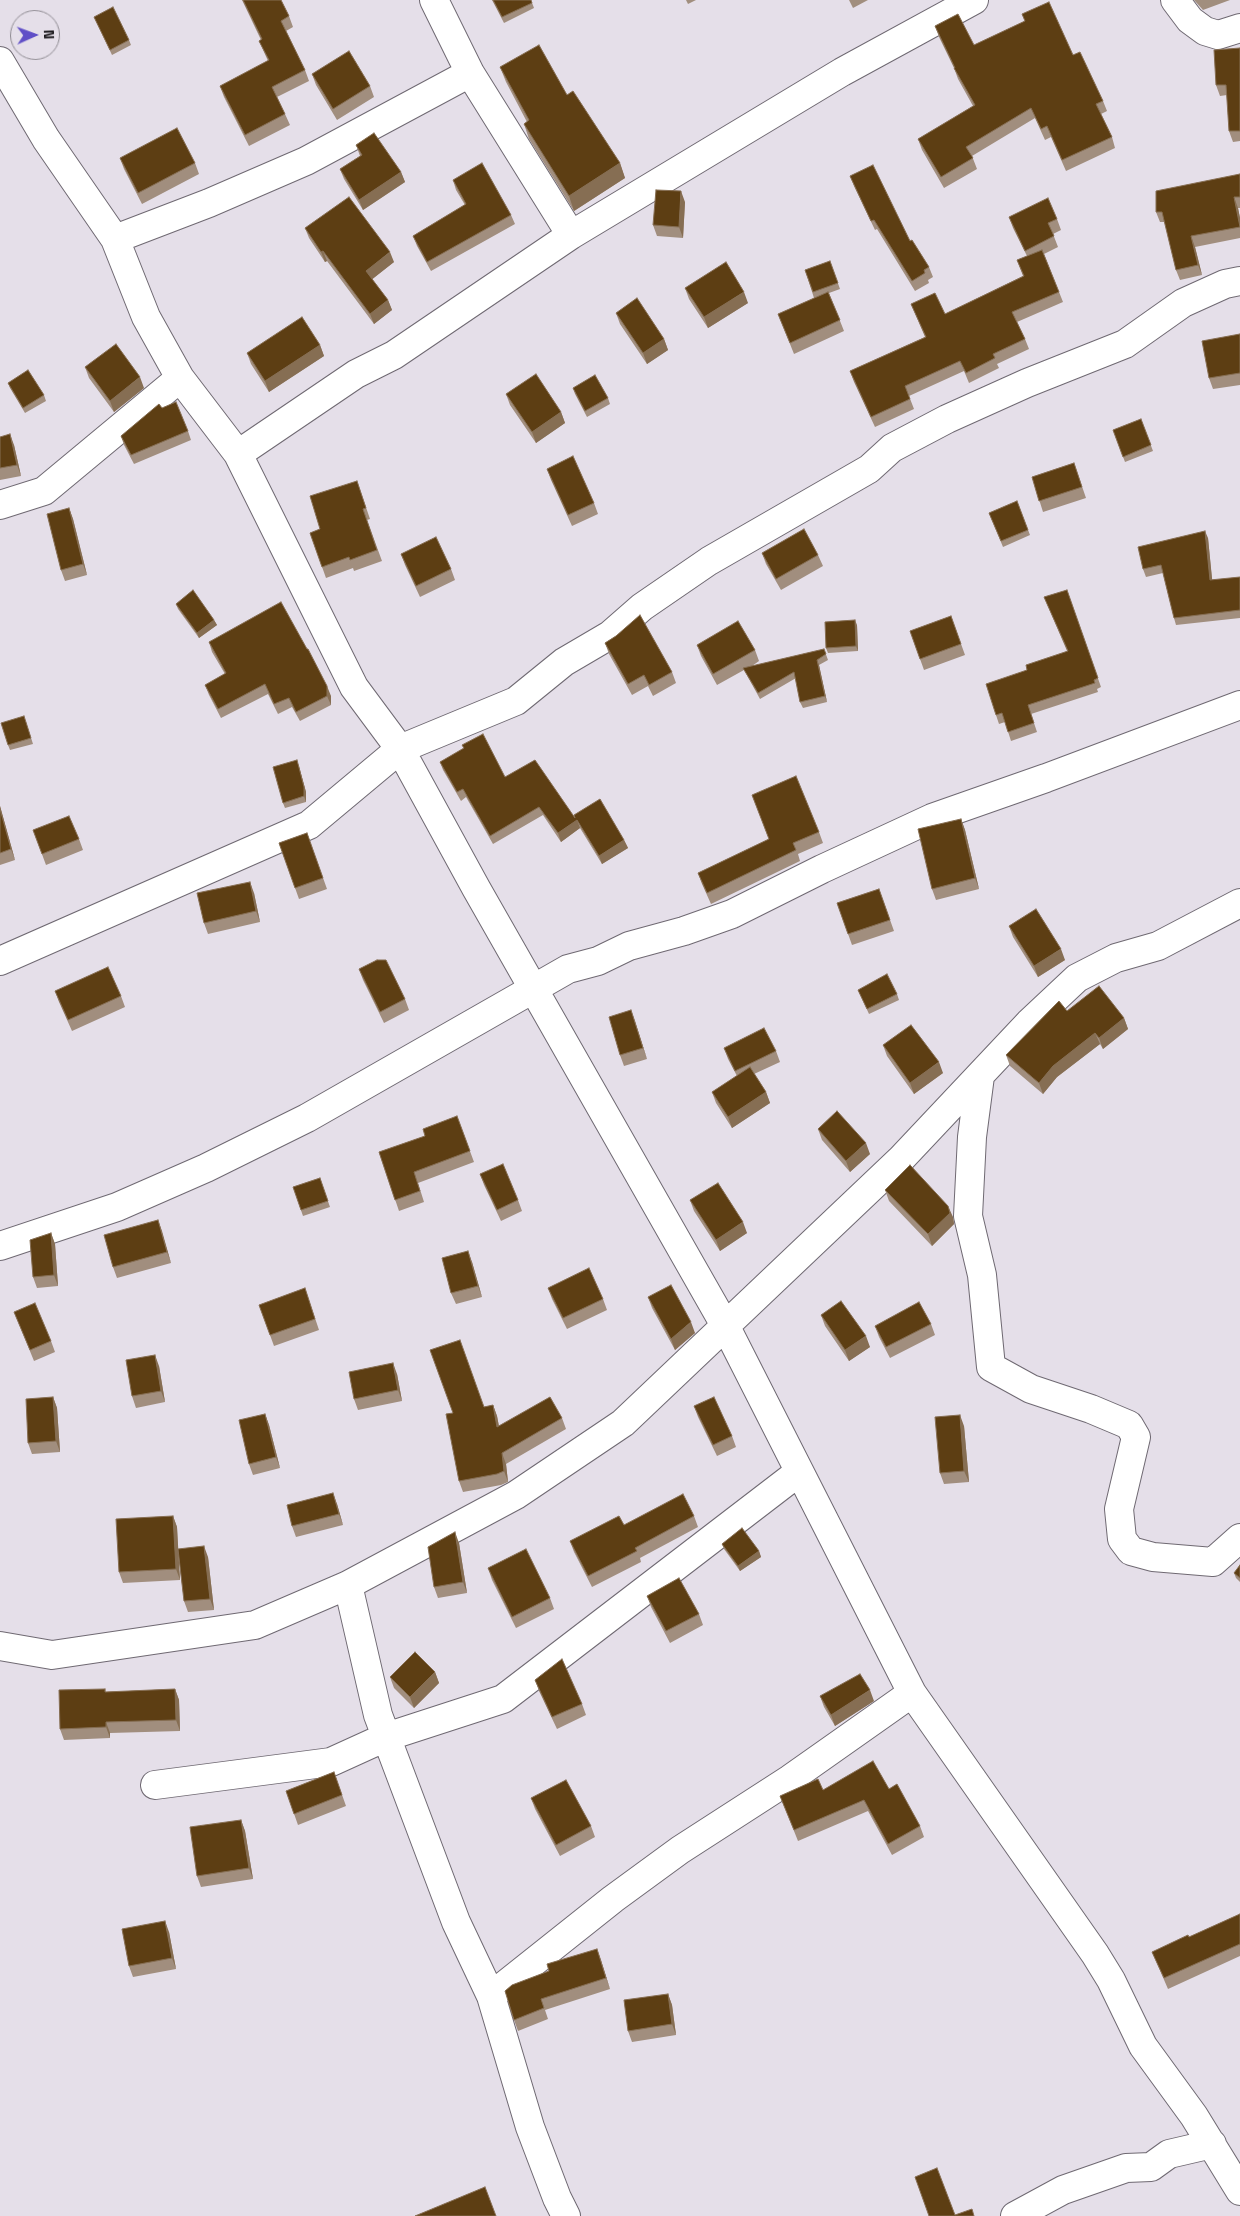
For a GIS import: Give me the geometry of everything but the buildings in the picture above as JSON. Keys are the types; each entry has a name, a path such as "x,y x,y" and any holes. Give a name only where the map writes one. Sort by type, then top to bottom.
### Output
{"street":[{"path":"434,0 470,73 571,235"},
{"path":"238,454 356,374 394,355 571,235 842,72 974,0"},
{"path":"1175,0 1190,20 1205,31 1218,34 1240,28"},
{"path":"0,61 46,139 116,239 146,317 180,378 238,454 354,687 400,749 726,1327 912,1693 1095,1954 1111,1980 1143,2046 1194,2116 1240,2191"},
{"path":"116,239 209,203 306,161 470,73"},
{"path":"0,961 309,825 400,749 516,701 564,662 610,635 642,607 709,561 869,469 892,448 947,418 1027,382 1125,344 1183,303 1225,284 1240,281"},
{"path":"0,505 44,491 180,378"},
{"path":"0,1246 117,1207 206,1168 307,1118 568,969 598,961 630,946 684,931 732,914 822,869 932,818 1046,778 1240,705"},
{"path":"0,1646 52,1655 255,1625 348,1585 516,1495 623,1423 900,1160 1029,1023 1077,978 1116,958 1158,946 1240,903"},
{"path":"980,1076 972,1136 968,1216 982,1275 991,1367 1031,1389 1091,1409 1129,1425 1136,1437 1119,1509 1122,1540 1131,1551 1153,1557 1213,1562 1240,1538"},
{"path":"155,1785 331,1762 386,1737 503,1699 799,1472"},
{"path":"348,1585 378,1715 456,1922 491,1996 530,2127 557,2198 566,2216"},
{"path":"491,1996 613,1899 680,1850 790,1779 912,1693"},
{"path":"1015,2216 1072,2187 1126,2168 1151,2167 1169,2154 1212,2144"}]}
